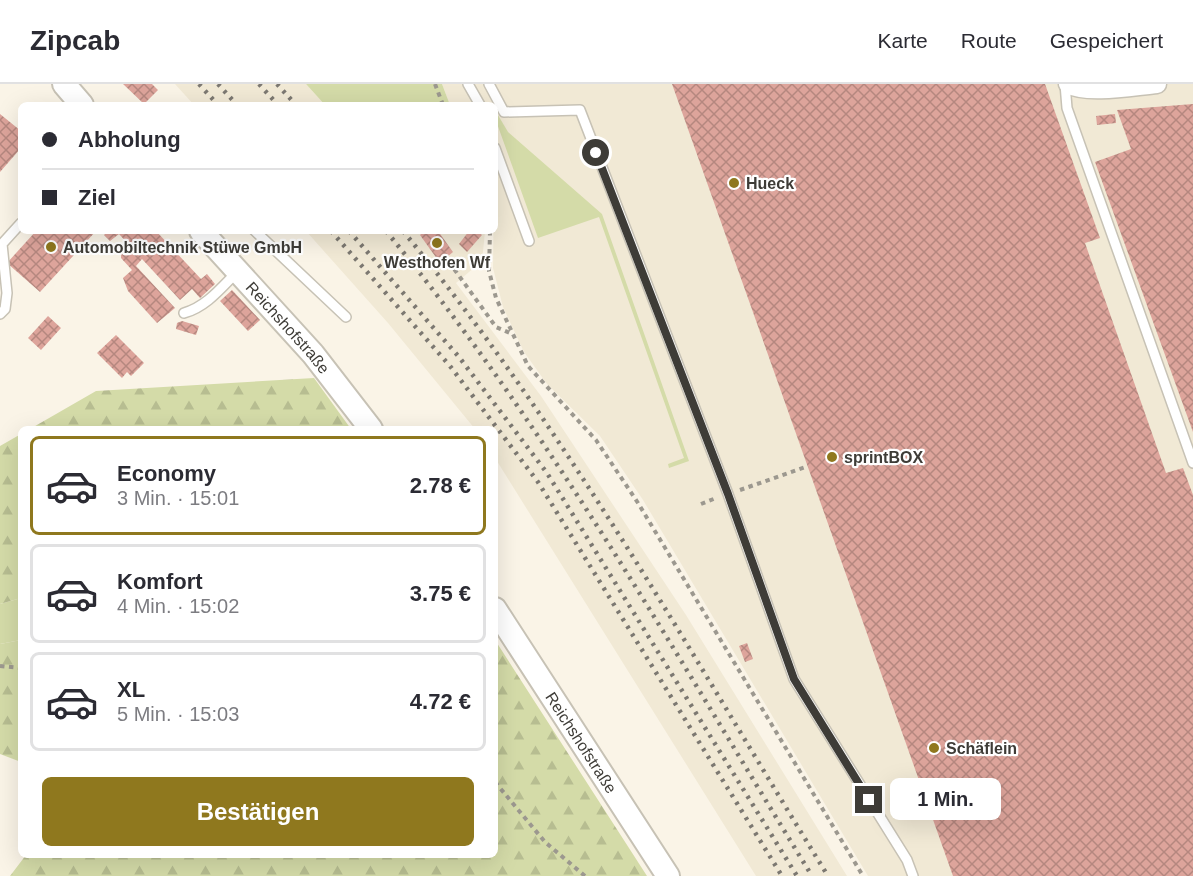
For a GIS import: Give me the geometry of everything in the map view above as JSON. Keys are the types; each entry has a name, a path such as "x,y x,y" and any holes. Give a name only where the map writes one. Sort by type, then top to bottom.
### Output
{"street":[{"path":"64,84 79,102"},
{"path":"1066,84 1075,88 1090,89 1157,84"},
{"name":"Reichshofstraße","path":"204,234 313,354 369,426"},
{"name":"Reichshofstraße","path":"498,614 668,876"}],"lane":[{"path":"468,84 478,102"},
{"path":"489,84 504,112 580,110 728,494 794,679 907,860 913,876"},
{"path":"1066,84 1067,108 1193,464"},
{"path":"498,156 529,241"},
{"path":"0,314 5,309 7,293 2,244 18,226"},
{"path":"258,234 346,316"},
{"path":"184,313 194,310 212,297 239,270"}],"path":[{"path":"435,84 443,102"},
{"path":"490,234 489,271 496,298 528,366 596,440 638,503 863,876"},
{"path":"449,262 496,327 511,333"},
{"path":"701,504 808,466"},
{"path":"0,666 18,668"},
{"path":"498,786 545,842 585,876"}],"shaded area":[{"path":"175,84 306,84 322,102 191,102"},
{"path":"442,84 1193,84 1193,876 868,876 643,500 600,436 547,384 524,352 503,307 493,268 493,234 498,234 498,102 449,102"},
{"path":"309,234 485,234 482,261 456,283 541,396 686,615 847,876 756,876 498,463 498,426 473,426 388,323"}],"green space":[{"path":"306,84 442,84 449,102 322,102"},
{"path":"498,115 508,132 602,214 689,461 669,468 668,464 684,458 599,217 538,238 498,126"},
{"path":"314,378 349,426 35,426 96,391"},
{"path":"18,436 18,599 0,604 0,446"},
{"path":"18,599 18,641 0,644 0,604"},
{"path":"18,641 18,761 0,754 0,644"},
{"path":"498,645 647,876 10,876 24,858 498,858"}],"building":[{"path":"123,84 152,84 158,90 146,102 142,102"},
{"path":"672,84 1045,84 1100,238 1085,243 1166,473 1183,468 1193,495 1193,876 953,876"},
{"path":"1193,104 1193,432 1095,162 1131,149 1117,110"},
{"path":"0,114 18,129 18,151 0,172"},
{"path":"1115,114 1116,123 1097,125 1096,116"},
{"name":"Automobiltechnik Stüwe GmbH","path":"33,234 93,234 40,292 7,263"},
{"path":"105,234 119,234 110,241"},
{"path":"119,234 159,234 201,279 207,274 215,284 200,298 192,289 180,300 142,259 136,266 175,308 157,323 128,291 123,278 132,270 121,258 121,254 130,246"},
{"name":"Westhofen Wf","path":"440,234 453,252 440,263 420,235"},
{"path":"467,234 482,235 467,252 459,244"},
{"path":"232,290 260,320 248,331 220,301"},
{"path":"48,316 61,328 41,350 28,338"},
{"path":"182,321 199,326 196,335 176,329 177,323"},
{"path":"116,335 144,363 131,376 127,372 122,378 97,353"},
{"path":"747,643 753,659 745,662 739,646"}],"railway":[{"path":"199,84 215,102"},
{"path":"218,84 234,102"},
{"path":"259,84 275,102"},
{"path":"277,84 293,102"},
{"path":"334,234 450,366 496,426"},
{"path":"352,234 459,357 547,473 797,876"},
{"path":"388,234 503,385 557,465 661,628 812,876"},
{"path":"405,234 520,385 574,465 828,876"},
{"path":"498,429 538,482 782,876"}],"place":[{"name":"Hueck","path":"734,183"},
{"name":"Westhofen Wf","path":"437,243"},
{"name":"Automobiltechnik Stüwe GmbH","path":"51,247"},
{"name":"sprintBOX","path":"832,457"},
{"name":"Schäflein","path":"934,748"}],"route":[{"path":"596,153 728,494 794,679 869,800"}]}
